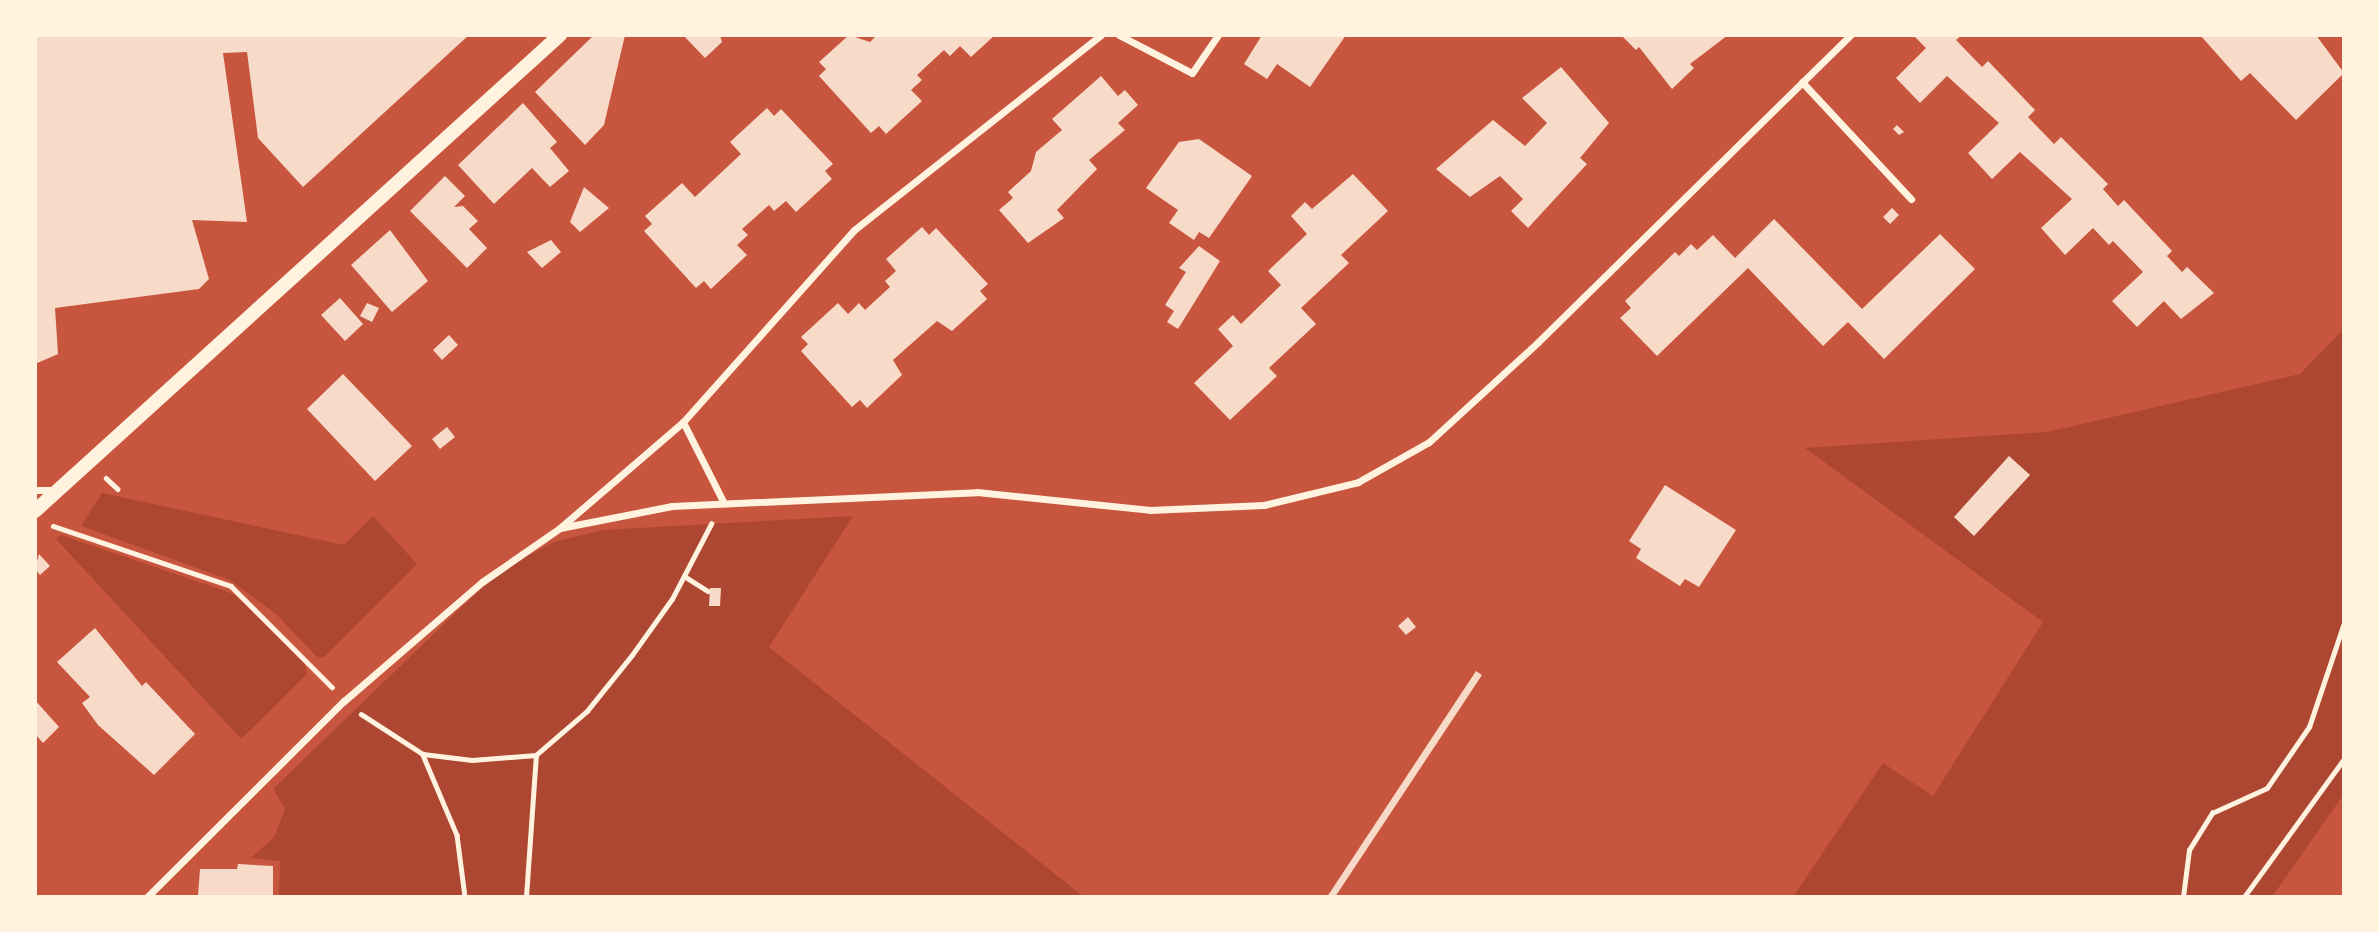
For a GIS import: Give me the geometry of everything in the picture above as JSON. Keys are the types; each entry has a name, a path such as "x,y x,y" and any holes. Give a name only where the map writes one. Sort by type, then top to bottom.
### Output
{"main road":[{"path":"35,511 560,35"}],"street":[{"path":"147,897 344,701 482,582 561,528 683,422 854,230 1101,35"},
{"path":"1119,35 1192,73 1218,35"},
{"path":"561,528 672,506 977,492 1150,510 1264,505 1359,482 1429,442 1850,35"},
{"path":"1802,82 1911,199"},
{"path":"683,422 724,503"},
{"path":"35,490 58,490"}],"path":[{"path":"684,576 708,591"},
{"path":"2183,897 2189,850 2212,813 2267,788 2308,727 2344,623"},
{"path":"423,754 457,835 466,897"},
{"path":"526,897 536,755"},
{"path":"2245,897 2344,759"}],"shaded area":[{"path":"2344,329 2344,794 2272,897 1793,897 1883,763 1933,796 2043,622 1805,448 2047,432 2300,374"},
{"path":"102,493 344,545 373,516 417,564 323,658 316,656 276,614 230,580 81,526"},
{"path":"853,516 769,647 1084,897 279,897 280,861 251,858 274,837 285,809 273,789 499,571 554,542 603,530"},
{"path":"61,535 234,594 304,661 307,674 241,739 56,539"}],"building":[{"path":"35,35 469,35 303,187 258,138 247,52 223,53 247,222 192,220 209,279 199,289 55,308 58,354 35,364"},
{"path":"594,35 625,35 604,125 585,145 535,92"},
{"path":"683,35 720,35 722,42 705,58"},
{"path":"849,35 870,42 877,35 995,35 971,57 960,46 950,56 944,50 917,75 922,80 911,90 922,101 886,134 879,126 871,133 819,76 826,69 819,62"},
{"path":"1262,35 1346,35 1310,87 1277,64 1267,79 1244,64"},
{"path":"1621,35 1728,35 1690,64 1694,68 1672,89 1639,47 1636,50"},
{"path":"1913,35 1962,35 1956,40 1982,67 1988,61 2035,110 2028,117 2054,144 2061,137 2108,184 2103,189 2118,206 2124,200 2172,251 2167,256 2182,272 2187,267 2214,293 2181,319 2164,301 2137,327 2112,301 2143,272 2113,241 2109,245 2093,228 2065,255 2041,228 2072,199 2020,152 1992,179 1968,153 1999,123 1947,76 1920,103 1896,78 1926,48"},
{"path":"2200,35 2316,35 2344,73 2296,120 2250,73 2241,81"},
{"path":"1561,67 1609,123 1580,158 1587,164 1528,228 1511,211 1523,199 1500,176 1470,197 1436,169 1493,120 1525,146 1547,123 1522,98"},
{"path":"1101,76 1118,96 1125,90 1138,105 1118,123 1125,130 1089,160 1097,169 1057,210 1064,218 1028,243 999,210 1013,198 1008,192 1031,171 1036,152 1062,130 1052,119"},
{"path":"523,103 557,142 550,148 569,171 550,187 532,168 494,204 458,165"},
{"path":"767,108 774,116 781,109 833,164 825,171 832,179 796,212 786,201 774,211 769,205 742,229 748,235 737,245 747,255 711,289 704,281 696,288 644,231 652,224 645,216 682,183 695,197 741,154 730,142"},
{"path":"1897,125 1904,132 1899,135 1893,129"},
{"path":"1199,139 1252,176 1209,238 1199,232 1194,240 1169,223 1178,210 1146,188 1179,142"},
{"path":"1353,174 1388,211 1341,255 1349,263 1301,308 1316,324 1269,368 1277,376 1230,420 1194,383 1233,346 1218,329 1233,315 1241,324 1281,285 1268,271 1307,234 1291,216 1305,202 1312,209"},
{"path":"445,176 465,196 454,207 463,206 478,221 469,229 487,248 467,268 410,211"},
{"path":"584,187 609,208 580,232 570,222"},
{"path":"1892,208 1899,215 1890,224 1883,217"},
{"path":"1774,219 1862,309 1940,234 1975,269 1884,359 1848,322 1823,346 1748,268 1657,356 1620,318 1631,308 1625,301 1675,252 1679,256 1691,244 1697,250 1713,235 1735,258"},
{"path":"922,227 929,235 936,228 988,284 980,291 987,299 952,331 937,321 893,360 902,375 867,408 860,400 852,407 801,351 808,344 801,337 838,303 848,314 859,303 865,310 890,287 885,281 896,271 886,259"},
{"path":"390,230 428,281 392,312 351,265"},
{"path":"551,240 561,252 542,268 527,252"},
{"path":"1199,246 1220,261 1178,329 1167,322 1174,311 1165,305 1186,272 1179,268"},
{"path":"340,298 363,324 345,341 321,315"},
{"path":"367,303 379,308 372,322 360,316"},
{"path":"449,335 458,345 442,360 433,350"},
{"path":"343,374 412,446 375,481 307,409"},
{"path":"447,427 455,437 440,449 432,439"},
{"path":"2009,456 2030,475 1974,536 1954,517"},
{"path":"1665,485 1736,530 1699,587 1685,579 1680,586 1636,558 1641,549 1629,541"},
{"path":"39,554 50,566 40,575 35,569"},
{"path":"710,588 721,588 720,606 709,606"},
{"path":"1408,617 1416,627 1406,635 1398,626"},
{"path":"95,628 142,686 146,682 195,734 154,775 98,725 82,703 90,697 57,662"},
{"path":"1476,671 1482,675 1335,897 1327,897"},
{"path":"35,700 59,727 43,743 35,734"},
{"path":"238,864 273,866 273,897 198,895 200,869 237,869"}]}
